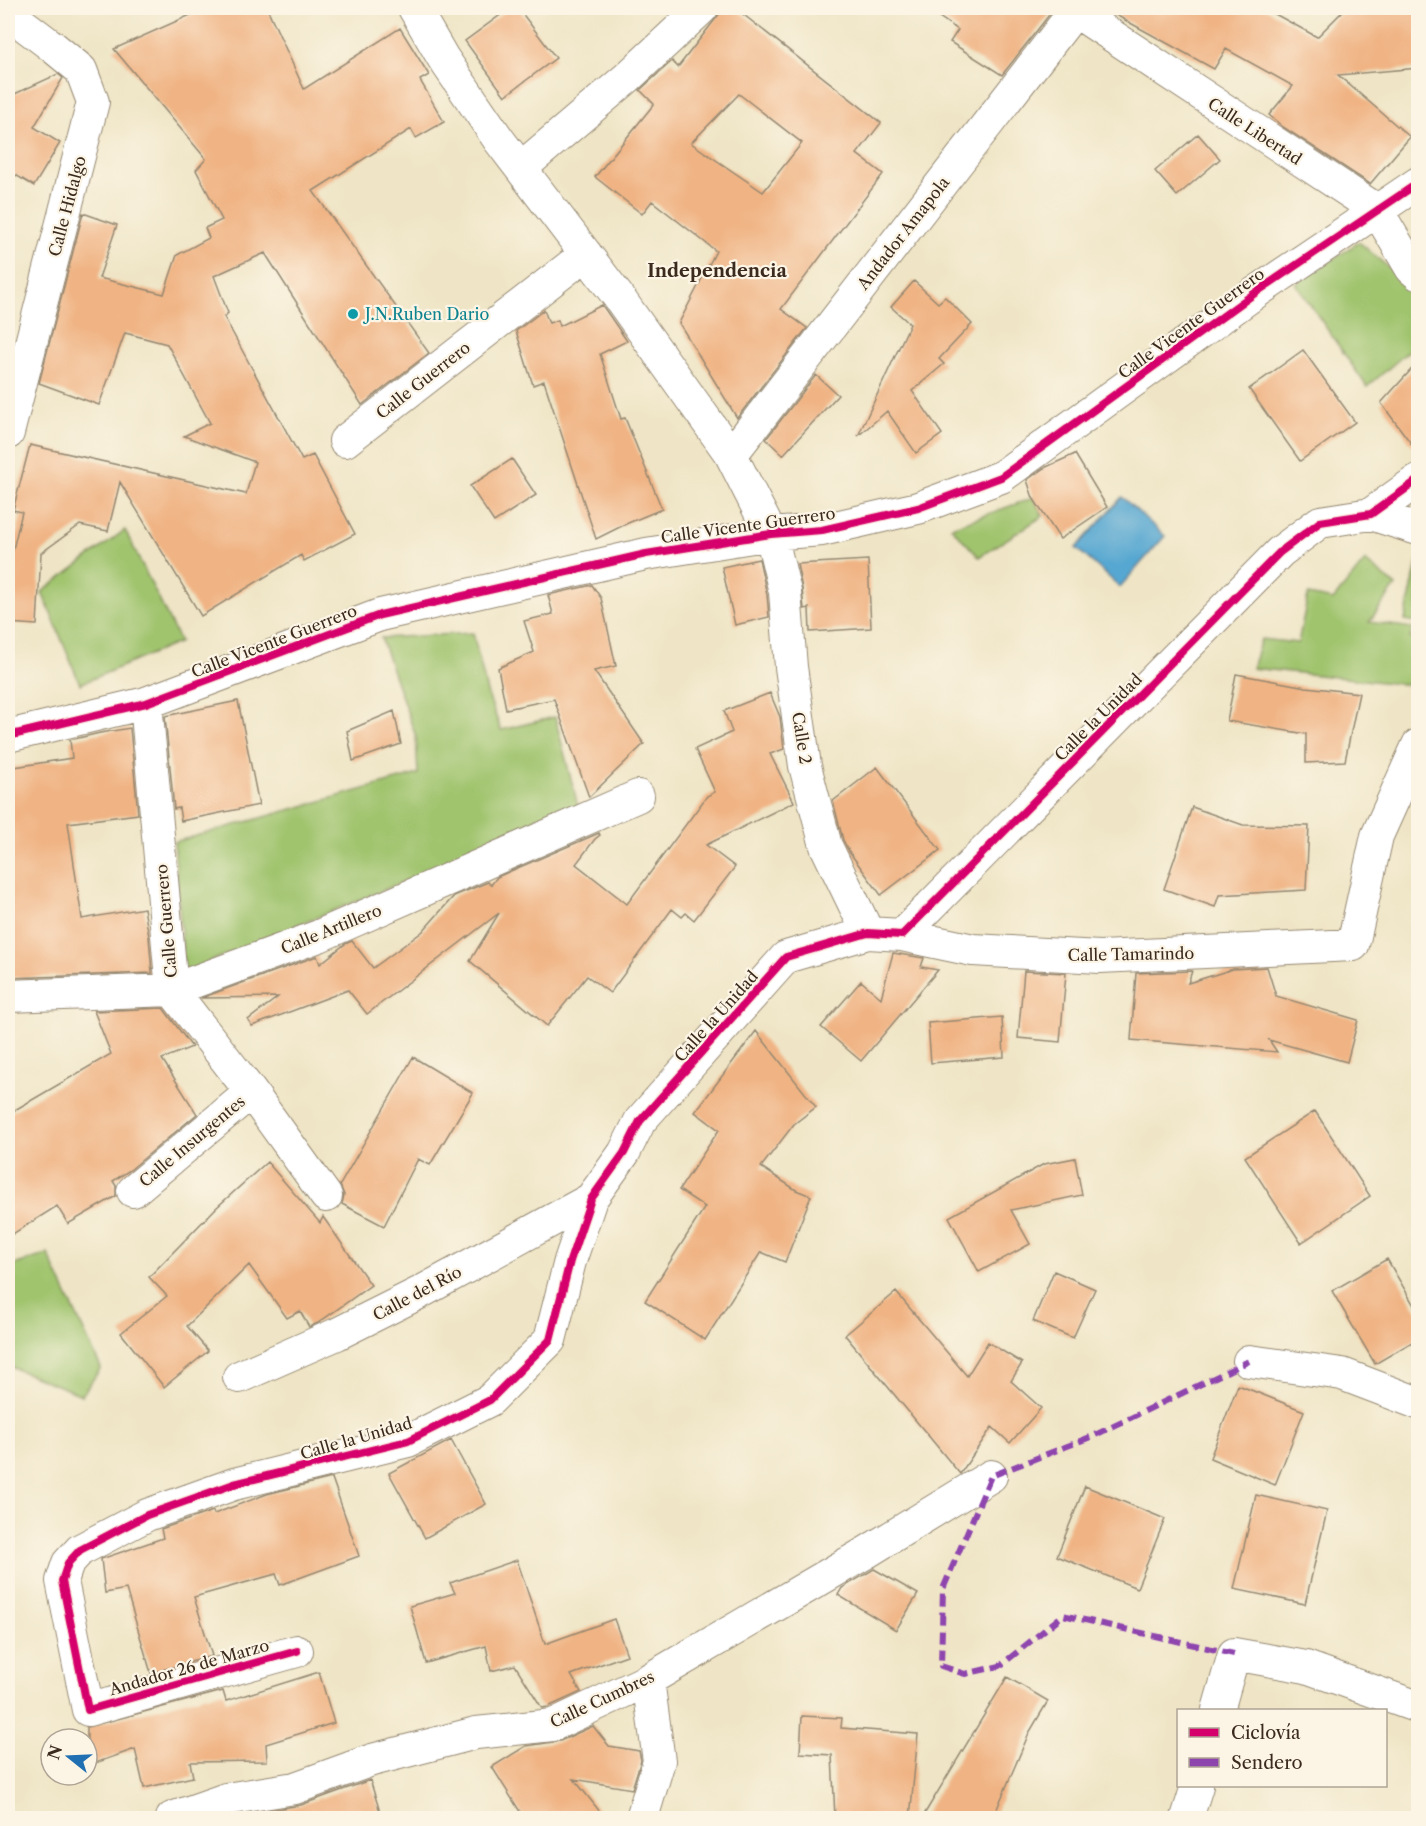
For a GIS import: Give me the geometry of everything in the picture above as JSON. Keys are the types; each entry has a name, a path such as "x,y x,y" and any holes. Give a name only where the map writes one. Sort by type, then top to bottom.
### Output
{"street":[{"name":"Calle 2","path":"414,8 443,58 521,168 621,299 731,455 771,534 785,592 791,667 806,766 826,846 868,933"},
{"path":"521,168 628,77 702,8"},
{"name":"Calle Libertad","path":"1072,9 1377,210 1411,268 1419,274"},
{"name":"Andador Amapola","path":"731,455 1072,9"},
{"name":"Calle Hidalgo","path":"8,13 81,70 93,102 8,434"},
{"name":"Calle Vicente Guerrero","path":"8,736 146,704 380,615 646,554 771,534 822,530 918,508 1001,477 1255,292 1419,183"},
{"name":"Calle Guerrero","path":"345,441 586,254"},
{"name":"Calle la Unidad","path":"88,1710 62,1581 68,1563 80,1550 147,1515 234,1484 408,1441 490,1400 550,1340 570,1261 591,1198 624,1153 640,1121 786,957 868,933 902,936 1280,552 1320,522 1371,514 1419,480"},
{"name":"Calle la Unidad","path":"1371,514 1419,530"},
{"name":"Calle Guerrero","path":"146,704 172,990 251,1092 326,1196"},
{"name":"Calle Tamarindo","path":"902,936 973,950 1100,957 1353,945 1377,836 1419,745"},
{"name":"Calle Artillero","path":"8,996 172,990 319,936 638,796"},
{"name":"Calle Insurgentes","path":"133,1191 251,1092"},
{"name":"Calle del Río","path":"238,1377 337,1334 410,1297 591,1198"},
{"path":"1250,1361 1342,1374 1419,1402"},
{"name":"Calle Cumbres","path":"172,1818 226,1799 295,1788 372,1760 476,1733 553,1725 648,1680 867,1552 991,1476"},
{"name":"Andador 26 de Marzo","path":"88,1710 297,1651"},
{"path":"1218,1709 1234,1654 1306,1668 1419,1707"},
{"path":"642,1818 658,1761 648,1680"},
{"path":"1187,1818 1196,1787"}],"green space":[{"path":"1359,242 1418,293 1418,343 1367,387 1296,284"},
{"path":"1033,498 1043,516 979,557 951,527"},
{"path":"125,530 180,642 80,684 42,592"},
{"path":"1418,559 1418,623 1405,620"},
{"path":"1365,561 1396,586 1369,622 1413,628 1410,638 1418,639 1418,686 1252,668 1261,639 1298,643 1308,595 1333,600"},
{"path":"473,633 487,692 501,730 555,717 579,810 184,972 174,842 418,774 416,737 381,638"},
{"path":"48,1254 101,1368 82,1395 8,1366 8,1267"}],"water":[{"path":"1122,497 1165,536 1120,587 1076,548"}],"building":[{"path":"206,8 267,8 304,89 400,28 429,75 420,80 444,122 416,138 411,129 313,191 429,353 362,405 265,253 214,276 228,313 224,317 302,460 313,455 355,534 304,561 301,555 201,616 120,482 108,531 80,525 41,553 37,625 8,623 8,570 22,512 13,510 30,445 246,494 255,462 184,436 210,423 167,344 125,333 99,405 39,383 83,213 117,225 99,278 164,294 177,255 209,238 205,228 222,220 196,170 206,159 114,49"},
{"path":"510,8 518,8 556,58 505,96 465,41"},
{"path":"724,8 735,8 881,123 857,154 883,174 781,309 807,328 737,418 679,323 716,251 652,201 642,214 595,177 654,104 640,90 672,61 678,67","holes":["739,94 802,143 763,192 691,143"]},
{"path":"926,8 1052,8 1053,10 1002,75 950,42 958,30"},
{"path":"1103,8 1264,8 1317,37 1346,8 1419,8 1419,68 1338,75 1410,137 1370,184 1283,127 1269,115 1293,86 1226,49 1214,69"},
{"path":"58,74 63,78 34,127 60,143 34,186 9,171 8,173 8,97"},
{"path":"1198,134 1220,159 1177,196 1155,171"},
{"path":"914,281 938,303 945,297 972,324 939,359 944,364 912,391 942,434 916,453 887,411 858,436 910,324 891,307"},
{"path":"602,305 627,341 600,354 621,419 625,418 662,509 596,539 544,381 533,385 516,331 544,310 549,323 558,320 560,326"},
{"path":"1303,350 1355,422 1300,461 1249,389"},
{"path":"1419,361 1419,454 1381,403"},
{"path":"816,375 838,395 783,455 766,439"},
{"path":"1075,454 1107,507 1060,539 1033,498 1027,480 1044,468"},
{"path":"512,459 536,495 494,522 470,486"},
{"path":"759,559 769,617 735,625 722,567"},
{"path":"868,560 871,628 810,632 809,608 804,609 797,564"},
{"path":"592,585 601,598 616,666 594,671 644,744 589,797 554,699 506,709 498,668 534,652 524,621 553,614 548,595"},
{"path":"1236,674 1306,687 1359,693 1345,761 1306,763 1306,734 1227,721"},
{"path":"770,693 780,717 784,749 770,754 794,802 706,845 735,867 694,920 686,913 682,917 672,909 610,993 587,976 547,1026 470,961 499,913 367,1014 348,990 252,1026 248,1020 278,997 201,998 317,956 320,964 352,941 373,968 422,932 454,896 488,882 491,885 497,877 599,833 600,835 576,864 627,904 707,796 715,792 695,749 732,732 724,711"},
{"path":"238,701 259,805 181,821 179,808 174,809 165,716"},
{"path":"394,711 401,744 353,761 347,731"},
{"path":"130,728 138,814 68,823 82,919 144,908 152,973 8,978 8,768 72,758 70,740"},
{"path":"877,767 940,850 881,895 843,840 833,801"},
{"path":"1192,807 1243,825 1309,826 1306,890 1219,895 1215,907 1164,889"},
{"path":"893,953 924,958 921,967 938,970 861,1061 821,1027 861,981 881,998"},
{"path":"1267,967 1276,996 1358,1020 1347,1062 1269,1040 1277,1052 1131,1040 1136,973 1192,971 1188,983 1233,969"},
{"path":"1024,971 1066,973 1060,1042 1018,1038"},
{"path":"163,1008 192,1047 162,1059 197,1114 130,1170 113,1181 116,1186 116,1196 68,1224 57,1206 8,1237 8,1114 111,1054 94,1011"},
{"path":"1002,1017 1004,1057 931,1063 928,1023"},
{"path":"756,1031 816,1107 794,1124 761,1167 796,1190 811,1196 785,1262 761,1252 705,1340 645,1301 705,1207 679,1190 719,1130 695,1112"},
{"path":"413,1057 473,1093 430,1165 418,1159 384,1226 342,1204 344,1195 340,1185"},
{"path":"1315,1111 1370,1196 1301,1243 1245,1157"},
{"path":"1075,1158 1082,1195 1011,1210 1030,1244 979,1272 949,1217 1044,1164"},
{"path":"267,1162 320,1223 323,1217 371,1285 309,1327 300,1311 287,1318 249,1265 187,1326 208,1351 164,1387 121,1333 167,1296 149,1277 216,1208"},
{"path":"1387,1259 1419,1314 1419,1338 1375,1364 1332,1291"},
{"path":"1054,1271 1095,1289 1073,1338 1033,1321"},
{"path":"896,1292 967,1376 988,1342 1022,1363 1011,1381 1041,1408 1010,1443 992,1427 960,1474 845,1335"},
{"path":"1238,1385 1304,1411 1275,1485 1210,1458"},
{"path":"451,1440 486,1504 425,1538 389,1473"},
{"path":"332,1478 359,1556 280,1585 276,1574 194,1597 212,1656 151,1673 126,1589 105,1593 101,1559 163,1538 161,1529 213,1511 214,1514 267,1494"},
{"path":"1085,1486 1165,1519 1137,1588 1057,1556"},
{"path":"1256,1495 1327,1511 1305,1604 1234,1589"},
{"path":"517,1560 545,1644 614,1619 627,1655 571,1675 581,1692 548,1707 542,1708 515,1665 491,1671 486,1646 426,1663 410,1606 455,1593 450,1583"},
{"path":"874,1569 918,1594 896,1630 838,1595 842,1588"},
{"path":"319,1672 334,1723 266,1744 267,1761 190,1762 193,1777 144,1788 135,1749 99,1762 99,1727 87,1727 223,1691 226,1701"},
{"path":"1007,1677 1048,1701 1029,1733 993,1818 922,1818"},
{"path":"802,1716 842,1718 841,1728 918,1734 910,1818 835,1818 832,1755 800,1753"},
{"path":"593,1726 609,1746 639,1751 641,1760 632,1789 574,1779 605,1818 524,1818 492,1767 526,1746 560,1741"},
{"path":"370,1780 382,1818 265,1818 264,1811 301,1805"}],"marked path":[{"path":"1234,1654 1063,1615 1000,1666 965,1674 941,1666 943,1589 991,1476 1093,1436 1249,1361"}],"cycle path":[{"path":"8,736 146,703 380,615 646,554 771,534 822,530 918,508 1001,477 1255,293 1418,183"},
{"path":"297,1651 88,1710 62,1581 68,1563 80,1550 147,1515 234,1484 408,1441 490,1400 550,1340 570,1261 591,1199 624,1153 640,1121 786,957 868,933 902,935 1280,552 1320,522 1371,514 1418,480"}],"place":[{"name":"J.N.Ruben Dario","path":"353,314"}],"district":[{"name":"Independencia","path":"717,271"}]}
